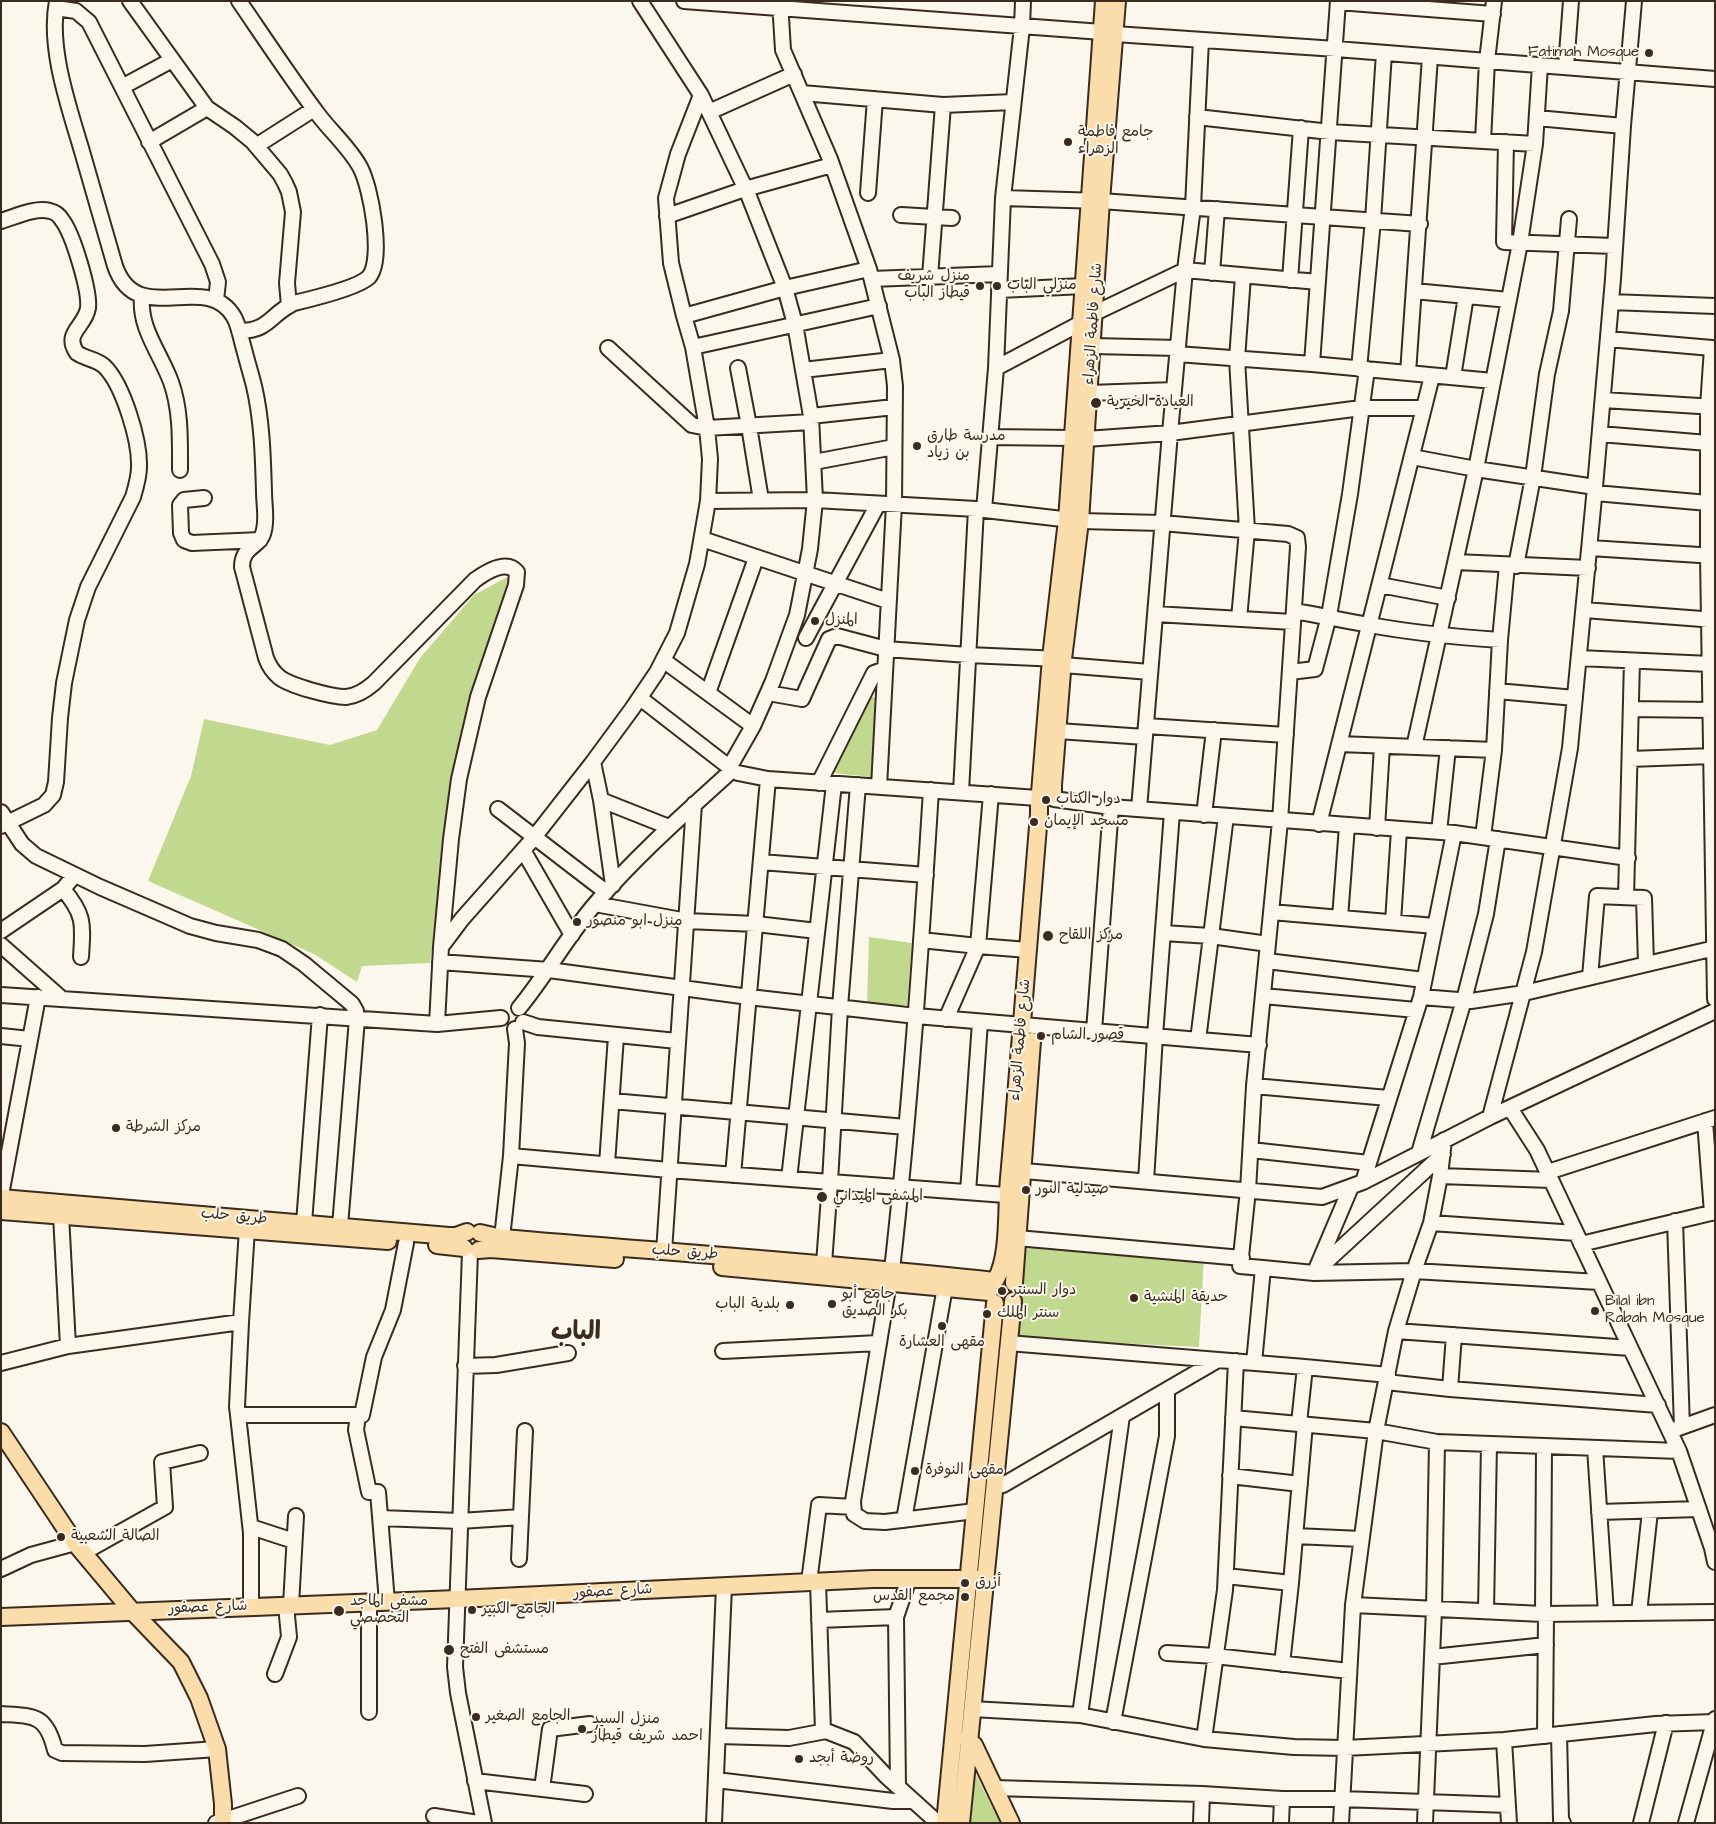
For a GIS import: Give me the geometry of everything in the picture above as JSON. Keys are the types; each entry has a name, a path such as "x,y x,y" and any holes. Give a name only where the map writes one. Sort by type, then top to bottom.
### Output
{"main road":[{"name":"شارع فاطمة الزهراء","path":"1104,1 1109,27"},
{"name":"شارع فاطمة الزهراء","path":"977,1579 976,1511 993,1289 1004,1259 1014,1196 1048,815 1046,798 1074,520 1080,438 1081,323 1084,286 1095,201 1109,27 1117,1"},
{"name":"شارع فاطمة الزهراء","path":"1080,438 1089,394 1093,346 1095,313 1095,201"},
{"name":"شارع فاطمة الزهراء","path":"1028,1026 1028,950 1039,814 1046,798 1058,731 1059,661"},
{"name":"طريق حلب","path":"1,1196 456,1236 472,1243 502,1238 824,1264 890,1276"},
{"name":"شارع فاطمة الزهراء","path":"977,1579 994,1486 1008,1343 1013,1301 1017,1292 1014,1283 1017,1238 1014,1196"},
{"path":"1,1211 406,1243 472,1243 488,1249 890,1276 993,1289 1006,1305 1013,1301"},
{"path":"890,1276 945,1287 993,1289 1007,1278 1014,1283"},
{"path":"1,1432 79,1548 132,1611 181,1662 199,1698 217,1750 223,1804 220,1822"},
{"path":"961,1823 972,1709 977,1579"},
{"path":"945,1823 955,1727 977,1579"},
{"name":"شارع عصفور","path":"1,1617 457,1599 813,1582 977,1579"},
{"path":"955,1727 974,1745 1011,1823"}],"street":[{"path":"130,1 207,108 235,127 256,146 280,174 292,202 293,221 287,283 289,306"},
{"path":"239,1 314,109 346,146 361,168 370,198 376,246 376,261 370,275 359,284 289,306 262,327 239,331"},
{"path":"519,1008 549,970 595,904 669,827 731,771 768,693 797,615 810,549 815,500 811,419 795,324 785,288 746,189 701,95 640,1"},
{"path":"684,1 780,5 1022,26 1109,27 1201,40 1715,79"},
{"path":"961,792 968,655 980,510 991,437 996,368 1003,198 1022,26 1023,1"},
{"path":"1566,67 1571,1"},
{"path":"1490,1117 1534,952 1570,748 1603,400 1627,71 1634,1"},
{"path":"1312,364 1338,2 1493,8 1487,61 1484,141"},
{"path":"216,300 218,282 212,264 89,22 76,12 56,5 56,43 65,94 115,266 125,284 142,296 156,299 201,296 216,300 229,310 234,317 239,331 254,387 260,424 265,528 260,540 246,551 243,556 242,567 268,664 275,673 284,680 333,696 355,695 370,687 475,580 489,572 506,566 512,567 516,572 516,585 486,671 465,749 455,809 441,947 437,1024"},
{"path":"780,5 783,50 832,165 871,274 892,360 895,386 894,504 878,787"},
{"path":"1139,809 1170,433 1185,270 1193,207 1201,40"},
{"path":"1290,672 1315,669 1329,616 1350,494 1361,408 1384,53"},
{"path":"1408,373 1420,224 1430,57"},
{"path":"122,87 172,60"},
{"path":"1414,747 1476,469 1520,243 1535,144 1540,65"},
{"path":"709,112 794,74"},
{"path":"802,93 943,105 1013,102"},
{"path":"441,947 462,919 534,837 640,698 663,660 676,632 697,564 708,501 710,459 707,428 693,347 671,262 666,198 678,154 701,95"},
{"path":"868,193 875,99"},
{"path":"930,277 943,105"},
{"path":"149,142 207,108"},
{"path":"256,146 314,109"},
{"path":"1197,117 1330,132 1535,144"},
{"path":"1537,118 1623,126"},
{"path":"1290,280 1301,128"},
{"path":"1506,142 1504,242 1614,246"},
{"path":"667,216 746,189 832,165"},
{"path":"1003,198 1193,207 1420,224"},
{"path":"1212,273 1217,209"},
{"path":"1,221 44,210 55,213 63,220 78,258 88,303 86,316 74,333 72,343 77,353 98,361 108,370 112,377 130,415 138,452 139,467 138,482 133,497 88,587 77,620 64,683 56,782 53,795 44,805 4,820 31,853 74,876 190,926 216,934 258,940 282,949 304,964 352,1004 357,1018 340,1226"},
{"path":"901,215 952,218"},
{"path":"1483,837 1494,750 1500,640 1511,565 1533,477 1547,374 1561,311 1569,219"},
{"path":"996,368 1081,323 1095,313 1185,270 1318,282"},
{"path":"684,316 785,288 871,274 930,277 999,274"},
{"path":"1239,619 1247,530 1237,359 1243,276"},
{"path":"999,290 1084,286"},
{"path":"1414,291 1509,300"},
{"path":"142,296 144,325 166,371 174,395 180,432 180,470"},
{"path":"1453,377 1466,296"},
{"path":"1611,302 1715,306"},
{"path":"693,347 879,306"},
{"path":"1608,339 1712,348 1708,443 1708,503 1712,620 1710,664 1715,999"},
{"path":"1093,346 1178,351 1237,359 1493,381"},
{"path":"608,348 692,426 707,428 750,426 894,407"},
{"path":"803,370 892,360"},
{"path":"738,368 750,426 761,500"},
{"path":"1319,824 1432,376"},
{"path":"1089,394 1174,390"},
{"path":"1603,400 1711,407"},
{"path":"991,437 1080,438 1170,433 1361,408 1424,408"},
{"path":"1600,434 1708,443"},
{"path":"814,462 894,447"},
{"path":"1412,457 1533,477 1595,490 1708,503"},
{"path":"204,498 188,499 181,502 181,533 184,540 192,543 260,540"},
{"path":"708,501 815,500 894,504 980,510 1074,520 1162,523 1247,530 1288,534 1297,538 1294,616 1280,821 1254,1086 1248,1190 1240,1266 1314,1273 1414,1271 1599,1282"},
{"path":"806,638 878,504"},
{"path":"702,539 805,575 888,601"},
{"path":"1590,548 1711,556"},
{"path":"708,693 756,558"},
{"path":"1456,562 1588,568"},
{"path":"1380,585 1448,598"},
{"path":"1584,610 1712,620"},
{"path":"1155,614 1239,619 1329,616 1369,625 1439,636 1500,640"},
{"path":"768,693 802,699 829,639 837,636 886,649 1059,661 1150,672"},
{"path":"1579,658 1710,664"},
{"path":"663,660 753,726"},
{"path":"1626,897 1632,661"},
{"path":"819,782 874,673 885,669"},
{"path":"1497,691 1575,698"},
{"path":"640,698 731,771 768,779 1046,798 1111,807 1204,815 1454,833 1628,858"},
{"path":"1631,709 1711,710"},
{"path":"1058,731 1214,730 1286,735"},
{"path":"1204,815 1214,730"},
{"path":"1339,744 1494,750"},
{"path":"1377,828 1382,746"},
{"path":"1439,832 1448,748"},
{"path":"1630,759 1712,756"},
{"path":"593,762 601,800 610,888"},
{"path":"733,1175 768,779"},
{"path":"789,1179 834,784"},
{"path":"824,1264 840,1007 858,785"},
{"path":"932,790 916,1016 901,1187 890,1276 853,1507 854,1514 865,1521 885,1522 976,1511"},
{"path":"946,1019 978,946 991,794"},
{"path":"601,800 669,827"},
{"path":"664,1252 694,804"},
{"path":"1094,1031 1111,807"},
{"path":"498,809 534,837 610,888"},
{"path":"1146,1181 1172,812"},
{"path":"1198,1040 1226,816"},
{"path":"1340,918 1347,826"},
{"path":"1393,922 1399,830"},
{"path":"1314,1273 1369,1163 1421,997 1454,833"},
{"path":"1419,1153 1464,1000 1486,914 1498,839"},
{"path":"523,850 572,936"},
{"path":"761,862 926,875"},
{"path":"1,931 63,889 74,876"},
{"path":"63,889 74,903 81,917 81,957"},
{"path":"1590,977 1597,896 1644,898 1646,964"},
{"path":"595,904 687,921 756,924 817,931"},
{"path":"1271,912 1435,926"},
{"path":"1163,933 1211,936 1268,944"},
{"path":"921,940 1028,950"},
{"path":"1,945 61,998"},
{"path":"1421,997 1464,1000 1524,993 1714,948"},
{"path":"1266,961 1424,980"},
{"path":"440,962 549,970 749,997 916,1016 1258,1045"},
{"path":"1,995 437,1024 501,1018"},
{"path":"1263,996 1416,1010"},
{"path":"1,1196 38,997"},
{"path":"502,1238 511,1156 517,1043 519,1025 524,1014 519,1008 508,1006 503,1011 501,1018 507,1028 519,1025 677,1041"},
{"path":"1314,1273 1444,1147 1490,1117 1715,1011"},
{"path":"304,1223 320,1015"},
{"path":"968,1192 980,1022"},
{"path":"1,1036 30,1038"},
{"path":"606,1164 616,1036"},
{"path":"1254,1086 1388,1098"},
{"path":"612,1101 906,1127"},
{"path":"1510,1108 1537,1150 1658,1405 1676,1429"},
{"path":"1431,1224 1579,1238 1675,1222 1713,1213 1710,1119 1549,1176 1440,1176"},
{"path":"1016,1170 1322,1197 1357,1184 1419,1153 1444,1147"},
{"path":"1341,1823 1353,1605 1376,1431 1396,1331 1414,1271 1431,1224 1444,1147"},
{"path":"1251,1150 1369,1163"},
{"path":"511,1156 1014,1196"},
{"path":"61,1215 68,1346"},
{"path":"1675,1222 1676,1429 1679,1451 1714,1553"},
{"path":"247,1229 237,1407 251,1528 251,1607"},
{"path":"1017,1238 1242,1258"},
{"path":"238,1415 362,1415 374,1357 393,1310 406,1243"},
{"path":"472,1243 465,1366 455,1667 484,1823"},
{"path":"1254,1363 1263,1268"},
{"path":"904,1520 945,1287"},
{"path":"1,1363 68,1346 241,1322"},
{"path":"1396,1331 1630,1348"},
{"path":"1450,1389 1454,1335"},
{"path":"723,1352 878,1343"},
{"path":"1008,1343 1305,1367 1450,1389 1658,1405"},
{"path":"465,1366 496,1366 568,1353"},
{"path":"994,1486 1003,1485 1218,1360"},
{"path":"1204,1739 1226,1576 1236,1361"},
{"path":"1282,1664 1300,1484 1305,1367"},
{"path":"1112,1722 1167,1436 1167,1390"},
{"path":"358,1415 356,1430 369,1492 378,1492 387,1602"},
{"path":"1676,1429 1715,1415"},
{"path":"1080,1715 1122,1416"},
{"path":"1233,1418 1376,1431 1437,1442 1679,1451"},
{"path":"519,1559 525,1431"},
{"path":"1425,1823 1434,1609 1437,1442"},
{"path":"1486,1612 1489,1444"},
{"path":"1544,1446 1545,1736"},
{"path":"1595,1448 1606,1613"},
{"path":"1,1569 31,1555 79,1548 165,1507 162,1462 200,1453"},
{"path":"1230,1476 1300,1484"},
{"path":"824,1731 819,1620 813,1582 818,1505 853,1507"},
{"path":"1599,1512 1699,1509"},
{"path":"1640,1613 1650,1511"},
{"path":"275,1674 289,1637 288,1605 296,1516"},
{"path":"380,1518 460,1521 521,1517"},
{"path":"251,1528 294,1541"},
{"path":"1295,1536 1361,1539"},
{"path":"1226,1576 1291,1583"},
{"path":"898,1787 896,1617 909,1579"},
{"path":"714,1823 724,1586"},
{"path":"369,1602 369,1712"},
{"path":"1353,1605 1544,1614 1715,1612"},
{"path":"819,1620 896,1617"},
{"path":"1432,1657 1546,1645"},
{"path":"1166,1653 1216,1656 1349,1671"},
{"path":"972,1709 1080,1715 1204,1739 1294,1747 1345,1748 1504,1740 1666,1723 1715,1721 1686,1823"},
{"path":"1,1714 37,1718 45,1724 55,1750 62,1753 145,1754 217,1750"},
{"path":"1641,1823 1666,1723"},
{"path":"542,1789 550,1729 590,1724"},
{"path":"719,1736 789,1738 826,1731 854,1742 898,1787 938,1823"},
{"path":"1559,1734 1561,1820 1563,1823"},
{"path":"1504,1740 1509,1823"},
{"path":"716,1780 893,1801 913,1801"},
{"path":"475,1781 585,1794"},
{"path":"994,1788 1508,1805"},
{"path":"1201,1823 1202,1794"},
{"path":"220,1822 298,1796"},
{"path":"1281,1823 1282,1799"},
{"path":"434,1816 478,1823"}],"green space":[{"path":"509,576 463,739 430,963 362,966 357,982 314,954 148,881 191,776 204,719 330,745 377,730 420,658 474,595"},
{"path":"870,696 876,698 871,777 833,773"},
{"path":"869,937 912,943 907,1005 867,1005"},
{"path":"1023,1245 1204,1258 1199,1347 1016,1338"},
{"path":"969,1761 1000,1823 965,1823"}],"place":[{"name":"Fatimah Mosque","path":"1649,53"},
{"name":"جامع فاطمة الزهراء","path":"1068,142"},
{"name":"منزل شريف قيطاز الباب","path":"980,286"},
{"name":"منزلي الباب","path":"997,286"},
{"name":"العيادة الخيرية","path":"1096,403"},
{"name":"مدرسة طارق بن زياد","path":"917,446"},
{"name":"المنزل","path":"815,621"},
{"name":"دوار الكتاب","path":"1046,800"},
{"name":"مسجد الإيمان","path":"1034,822"},
{"name":"منزل ابو منصور","path":"577,922"},
{"name":"مركز اللقاح","path":"1048,936"},
{"name":"قصور الشام","path":"1041,1036"},
{"name":"مركز الشرطة","path":"116,1128"},
{"name":"صيدلية النور","path":"1026,1190"},
{"name":"المشفى الميداني","path":"822,1197"},
{"name":"دوار السنتر","path":"1002,1291"},
{"name":"حديقة المنشية","path":"1134,1298"},
{"name":"جامع أبو بكر الصديق","path":"832,1304"},
{"name":"بلدية الباب","path":"790,1305"},
{"name":"Bilal ibn Rabah Mosque","path":"1595,1311"},
{"name":"سنتر الملك","path":"987,1314"},
{"name":"مقهى العشارة","path":"942,1326"},
{"name":"مقهى النوفرة","path":"915,1471"},
{"name":"الصالة الشعبية","path":"61,1537"},
{"name":"أزرق","path":"965,1583"},
{"name":"مجمع القدس","path":"965,1597"},
{"name":"الجامع الكبير","path":"472,1610"},
{"name":"مشفى الماجد التخصصي","path":"339,1611"},
{"name":"مستشفى الفتح","path":"449,1650"},
{"name":"الجامع الصغير","path":"476,1717"},
{"name":"منزل السيد احمد شريف قيطاز","path":"582,1729"},
{"name":"روضة أبجد","path":"799,1759"}],"district":[{"name":"الباب","path":"576,1334"}]}
